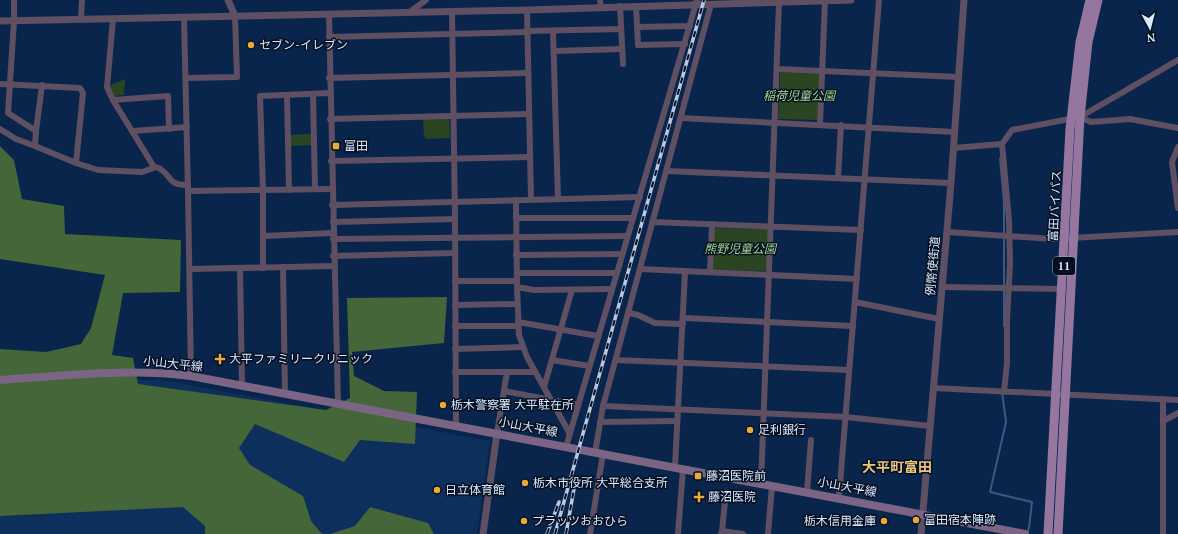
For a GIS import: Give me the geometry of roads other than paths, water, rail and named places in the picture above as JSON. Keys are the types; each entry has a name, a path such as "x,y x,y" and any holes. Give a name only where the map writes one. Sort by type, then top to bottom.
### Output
{"main road":[{"name":"富田バイパス","path":"1048,534 1061,394 1080,42 1090,0"},
{"name":"富田バイパス","path":"1075,118 1088,42 1098,0"},
{"name":"富田バイパス","path":"1058,534 1063,289 1069,238"},
{"name":"小山大平線","path":"0,380 130,372 166,373 191,376 761,484 839,497 923,515 1026,534"}],"street":[{"path":"14,0 8,113 36,131"},
{"path":"81,19 82,0"},
{"path":"186,78 237,77 235,16 228,0"},
{"path":"411,12 426,0"},
{"path":"0,21 526,10 601,4 636,6 696,2 711,4 851,0"},
{"path":"839,497 879,0"},
{"name":"例幣使街道","path":"921,534 951,183 964,0"},
{"path":"820,124 826,1"},
{"path":"566,447 616,273 685,44 696,2"},
{"path":"761,484 779,2"},
{"path":"597,534 590,533 599,453 600,422 603,406 711,4"},
{"path":"620,6 623,64"},
{"path":"636,6 638,45 685,44"},
{"path":"526,10 531,199"},
{"path":"452,11 456,426"},
{"path":"329,14 330,119 338,404"},
{"path":"184,18 191,376"},
{"path":"113,19 107,87 113,100 154,167"},
{"path":"637,27 690,26"},
{"path":"329,37 621,29"},
{"path":"553,30 558,199"},
{"path":"554,51 622,49"},
{"path":"1004,392 1007,363 1008,289 1010,264 1002,144 1012,130 1075,118 1178,60"},
{"path":"777,69 958,77"},
{"path":"330,78 528,73"},
{"path":"0,84 80,88 82,90 76,163"},
{"path":"35,146 42,86"},
{"path":"263,268 263,190 260,96 330,93"},
{"path":"313,94 315,189"},
{"path":"287,95 289,190"},
{"path":"113,100 168,96 169,129"},
{"path":"330,119 529,114"},
{"path":"680,118 955,132"},
{"path":"1075,118 1091,122 1130,119 1178,128"},
{"path":"838,178 841,125"},
{"path":"133,132 187,127"},
{"path":"0,129 16,139 76,163 98,170 142,172 154,167 161,168 171,181 178,186 188,188 263,190 332,189"},
{"path":"953,148 1002,144"},
{"path":"1178,147 1172,162 1178,208"},
{"path":"331,161 530,157"},
{"path":"666,171 951,183"},
{"path":"332,205 640,197"},
{"path":"516,200 517,304 518,324 523,347 535,372 570,434"},
{"path":"516,218 633,218"},
{"path":"333,222 455,219"},
{"path":"652,222 860,230"},
{"path":"710,272 712,224"},
{"path":"947,232 1069,238 1178,232"},
{"path":"263,236 627,236"},
{"path":"334,256 455,253"},
{"path":"516,254 622,254"},
{"path":"190,270 334,266"},
{"path":"283,267 285,394"},
{"path":"240,268 242,386"},
{"path":"640,269 857,279"},
{"path":"678,534 679,468 677,421 684,321 685,272"},
{"path":"517,273 616,273"},
{"path":"455,281 517,284 534,290 612,289"},
{"path":"942,287 1063,289"},
{"path":"544,387 562,330 572,290"},
{"path":"855,302 939,319"},
{"path":"455,305 517,304"},
{"path":"629,313 638,315 654,323 684,321 768,321 853,326"},
{"path":"455,326 518,324 598,336"},
{"path":"455,349 523,347"},
{"path":"552,360 589,366"},
{"path":"616,360 849,370"},
{"path":"455,372 535,372"},
{"path":"483,534 497,433 508,372"},
{"path":"934,388 1178,400"},
{"path":"504,391 578,405"},
{"path":"1163,399 1163,534"},
{"path":"603,406 846,417 930,426"},
{"path":"1163,421 1178,413"},
{"path":"600,422 677,421"},
{"path":"807,492 811,440"},
{"path":"768,534 772,486"},
{"path":"726,492 721,532 743,534"}],"waterway":[{"path":"1000,158 1004,203 1004,326"},
{"path":"1002,392 1006,422 990,492 1032,502 1027,533"}],"railway":[{"path":"555,534 704,0"},
{"path":"566,534 575,483"},
{"path":"547,534 559,502"}],"place":[{"name":"セブン-イレブン","path":"251,45"},
{"name":"富田","path":"336,146"},
{"name":"大平ファミリークリニック","path":"220,359"},
{"name":"栃木警察署 大平駐在所","path":"443,405"},
{"name":"足利銀行","path":"750,430"},
{"name":"藤沼医院前","path":"698,476"},
{"name":"栃木市役所 大平総合支所","path":"525,483"},
{"name":"日立体育館","path":"437,490"},
{"name":"藤沼医院","path":"699,497"},
{"name":"富田宿本陣跡","path":"916,520"},
{"name":"プラッツおおひら","path":"524,521"},
{"name":"栃木信用金庫","path":"884,521"}],"district":[{"name":"大平町富田","path":"897,467"}],"park label":[{"name":"稲荷児童公園","path":"799,96"},
{"name":"熊野児童公園","path":"740,249"}]}
